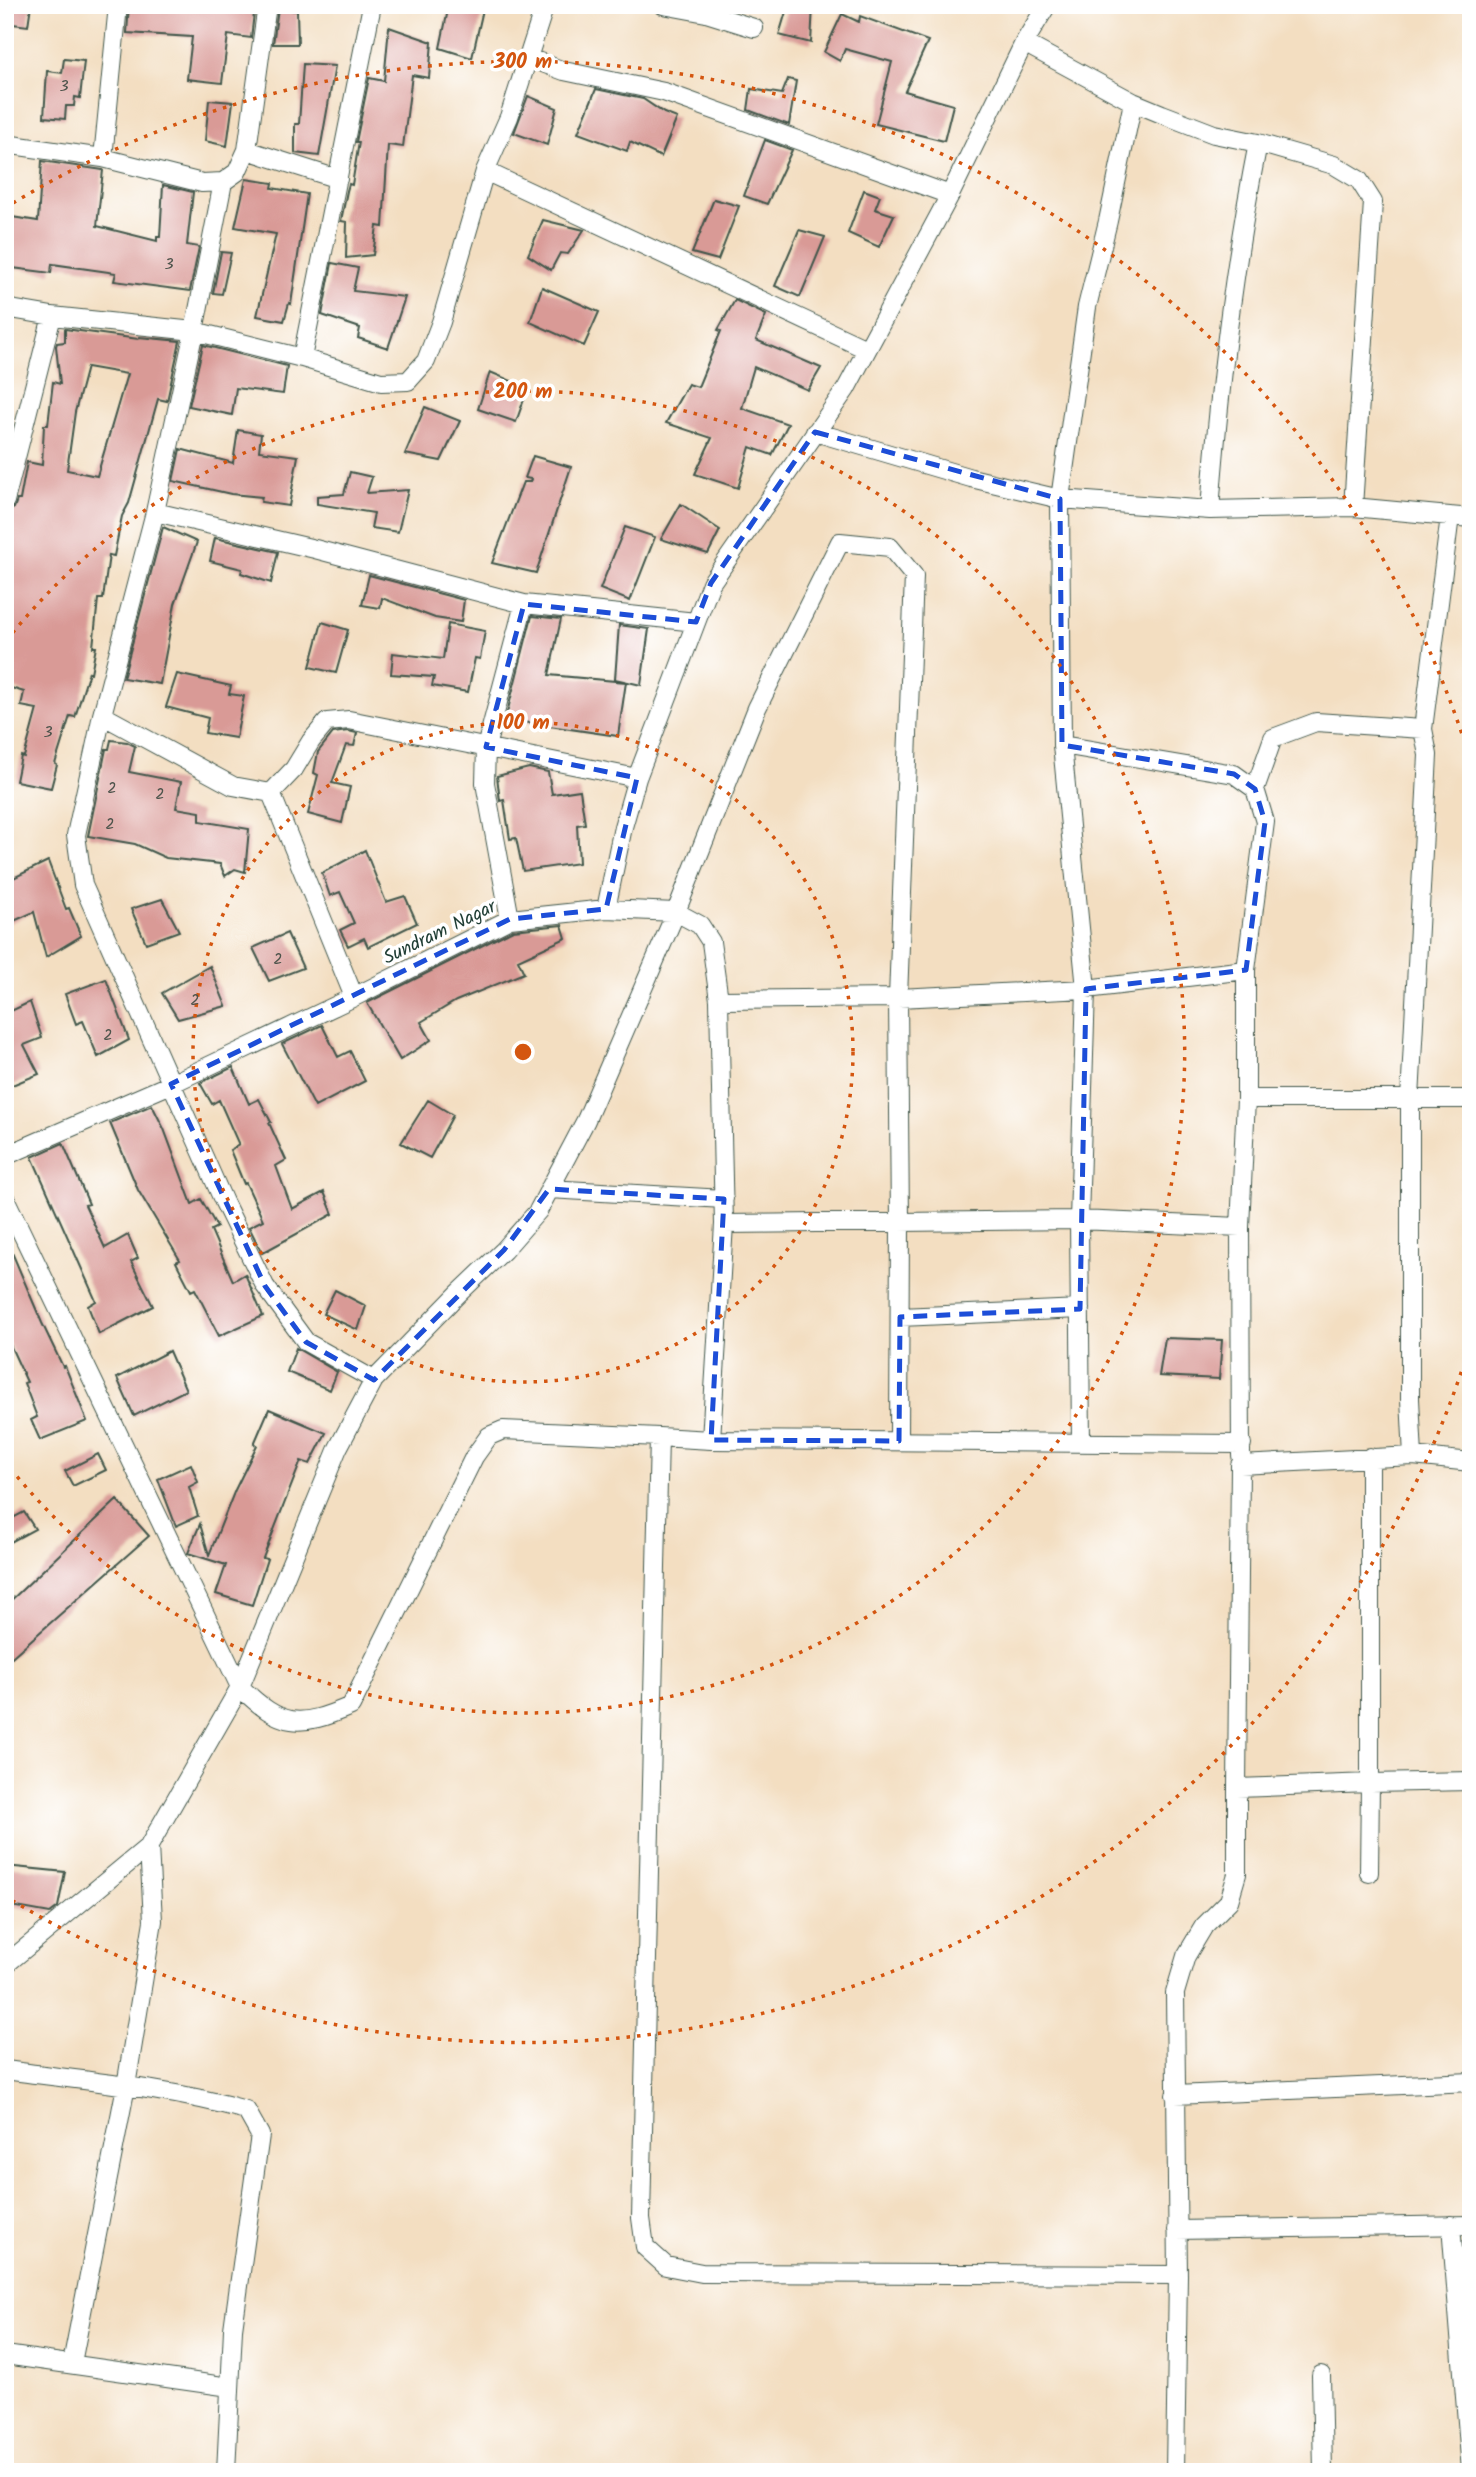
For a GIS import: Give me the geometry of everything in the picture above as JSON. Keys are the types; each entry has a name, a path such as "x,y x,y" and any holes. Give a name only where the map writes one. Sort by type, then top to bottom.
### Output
{"street":[{"path":"103,158 118,5"},
{"path":"5,144 103,158 202,183 223,182 237,172 247,150 267,5"},
{"path":"302,358 372,5"},
{"path":"5,308 52,316 194,331 302,358 381,382 408,381 426,361 441,322 485,171 501,138 545,5"},
{"path":"663,5 706,13 754,27"},
{"path":"606,909 623,827 637,778 711,583 846,389 950,195 1024,43 1047,5"},
{"path":"1024,43 1133,102 1214,134 1258,143 1334,165 1359,180 1373,202 1353,507"},
{"path":"529,58 564,71 664,92 950,195"},
{"path":"1080,1443 1079,1220 1086,989 1062,745 1060,499 1087,307 1133,102"},
{"path":"1210,510 1217,415 1248,192 1258,143"},
{"path":"247,150 338,179"},
{"path":"485,171 866,349"},
{"path":"223,182 155,512 102,716 76,835 83,885 224,1202 265,1286 306,1342 374,1380"},
{"path":"5,500 52,316"},
{"path":"815,432 971,478 1060,499 1210,510 1353,507 1471,518"},
{"path":"155,512 315,549 524,604 696,622"},
{"path":"1413,1457 1410,1399 1410,1099 1428,755 1423,729 1450,516"},
{"path":"5,1965 149,1846 240,1687 338,1448 374,1380 457,1294 504,1250 538,1211 586,1120 676,912 757,708 841,542 890,547 914,576 898,998 901,1222 899,1441"},
{"path":"510,919 485,783 486,747 524,604"},
{"path":"102,716 233,786 271,793"},
{"path":"271,793 294,769 311,741 327,722 349,720 637,778"},
{"path":"1175,2472 1178,2275 1175,1993 1186,1956 1204,1926 1228,1901 1237,1874 1242,1444 1240,1227 1246,1099 1245,970 1265,822 1255,789 1273,738 1316,722 1423,729"},
{"path":"1062,745 1234,774 1255,789"},
{"path":"271,793 354,997"},
{"name":"Sundram Nagar","path":"5,1156 171,1084 510,919 606,909 676,912"},
{"path":"676,912 700,925 711,942 719,1000 724,1224 711,1440"},
{"path":"719,1000 898,998 1086,989 1245,970"},
{"path":"1246,1099 1471,1099"},
{"path":"549,1189 724,1199"},
{"path":"5,1198 240,1687 258,1705 289,1721 318,1720 351,1706 474,1457 489,1436 503,1430 711,1440 1242,1444"},
{"path":"724,1224 1079,1220 1240,1227"},
{"path":"900,1318 1080,1309"},
{"path":"659,1437 641,2218 645,2247 666,2266 702,2273 1178,2275"},
{"path":"1368,1873 1370,1457"},
{"path":"1240,1465 1370,1457 1413,1457 1471,1462"},
{"path":"1237,1788 1471,1781"},
{"path":"72,2363 126,2086 153,1921 149,1846"},
{"path":"5,2070 126,2086 220,2103 246,2110 260,2135 233,2329 226,2472"},
{"path":"1175,2095 1471,2082"},
{"path":"1451,2225 1471,2470"},
{"path":"1177,2230 1471,2225"},
{"path":"5,2355 230,2387"},
{"path":"1321,2375 1323,2472"}],"highlighted area":[{"path":"815,432 1060,499 1062,745 1234,774 1255,789 1265,822 1246,970 1086,989 1080,1309 900,1317 899,1441 711,1440 724,1199 549,1189 504,1250 374,1380 306,1342 265,1286 171,1084 510,919 606,909 637,778 486,747 524,604 696,622 711,583"}],"building":[{"path":"5,5 31,5 28,26 5,23"},
{"path":"129,5 255,5 251,38 228,35 222,83 187,79 192,37 127,33"},
{"path":"449,5 484,5 472,58 440,48"},
{"path":"788,5 813,5 811,43 779,35"},
{"path":"278,8 297,11 298,44 273,44"},
{"path":"842,14 859,22 860,16 928,41 905,91 953,105 944,141 876,124 892,62 845,49 840,61 824,52"},
{"path":"389,27 432,42 429,78 412,75 403,147 388,145 383,227 377,226 373,255 346,258 347,222 341,221 349,184 352,185 359,142 356,142 369,78 384,81"},
{"path":"64,59 84,61 80,98 75,97 74,106 66,106 65,119 44,117 47,71 62,73"},
{"path":"303,64 335,66 319,156 295,153 295,124 299,124"},
{"path":"788,79 796,81 789,125 748,110 751,89 782,94"},
{"path":"596,89 643,99 677,118 661,157 630,142 627,151 578,133"},
{"path":"528,96 557,108 547,145 514,133"},
{"path":"209,100 233,102 227,146 205,141"},
{"path":"765,140 792,150 767,204 744,196"},
{"path":"42,161 103,170 97,226 157,241 157,237 160,237 163,185 193,192 187,245 199,247 190,291 114,281 116,273 52,264 51,273 5,267 5,216 38,221"},
{"path":"246,179 273,183 272,188 307,194 291,304 289,303 284,321 257,316 276,234 235,227"},
{"path":"864,190 880,196 875,209 894,215 879,247 848,233"},
{"path":"714,199 739,206 718,260 692,253"},
{"path":"543,220 584,230 568,254 560,253 551,270 528,255"},
{"path":"799,230 825,237 800,297 775,286"},
{"path":"221,252 231,253 222,294 213,293"},
{"path":"332,263 358,268 353,291 405,297 388,348 358,338 360,328 322,315"},
{"path":"542,287 599,312 584,346 530,322"},
{"path":"735,300 766,315 756,340 821,368 808,390 754,367 742,408 788,424 772,455 750,447 738,488 695,474 712,438 666,423 688,384 698,387 721,331 718,330"},
{"path":"65,329 138,339 180,341 167,401 158,399 129,503 122,516 114,556 109,555 103,599 98,599 93,647 96,647 91,673 89,672 75,717 70,716 55,764 57,765 51,788 16,781 21,756 24,757 37,709 21,706 24,692 5,686 5,526 9,511 14,508 17,500 20,500 27,462 42,465 44,425 48,425 53,382 60,384 56,346 57,343 65,342","holes":["87,367 127,374 97,476 67,470 75,412"]},
{"path":"203,345 287,366 283,394 236,388 232,415 189,406"},
{"path":"490,372 528,388 516,422 478,409"},
{"path":"425,407 460,421 441,461 405,454"},
{"path":"238,430 261,434 259,451 298,456 289,506 261,502 262,497 231,494 173,481 180,449 233,463"},
{"path":"533,456 571,467 536,573 492,563 523,482 530,482 531,479 525,478"},
{"path":"350,472 372,477 367,493 408,490 398,532 371,528 374,513 317,504 317,496 344,494"},
{"path":"681,504 720,530 708,554 661,539"},
{"path":"163,527 197,542 175,604 160,684 123,678"},
{"path":"625,527 655,537 630,601 600,589"},
{"path":"215,538 278,552 271,583 241,573 242,569 210,561"},
{"path":"369,575 464,600 461,622 435,618 382,598 380,608 362,605"},
{"path":"532,616 561,619 549,675 626,682 618,736 506,717"},
{"path":"322,622 348,630 336,673 310,667"},
{"path":"448,624 485,631 480,659 475,658 468,692 432,686 434,677 391,674 393,653 443,659"},
{"path":"619,625 649,629 641,685 615,679"},
{"path":"177,674 231,686 229,694 244,696 236,738 205,733 208,718 166,707"},
{"path":"333,733 357,733 354,746 346,745 332,783 350,787 342,823 308,814 318,775 314,773 318,752"},
{"path":"111,740 135,746 129,772 181,782 176,808 200,812 200,821 249,829 245,872 235,869 225,876 220,864 166,858 135,844 88,836 106,749 109,749"},
{"path":"529,768 548,772 552,794 580,790 585,824 577,825 579,863 523,871 516,838 510,839 504,800 500,801 497,776"},
{"path":"365,850 386,902 405,896 417,923 368,947 364,938 348,946 340,930 354,923 340,892 330,896 322,873"},
{"path":"48,861 66,909 69,908 81,936 46,957 34,912 5,925 5,882"},
{"path":"162,899 179,931 146,943 131,909"},
{"path":"562,925 566,938 518,960 524,973 456,1001 421,1022 431,1040 400,1060 367,1003 513,930"},
{"path":"287,933 303,968 269,981 253,948"},
{"path":"210,966 226,1006 178,1019 162,993"},
{"path":"106,979 129,1040 98,1057 83,1021 76,1024 65,994"},
{"path":"30,1002 42,1038 24,1045 39,1074 5,1088 5,1009 7,1013"},
{"path":"322,1025 338,1057 350,1051 365,1081 315,1107 282,1044"},
{"path":"233,1067 249,1104 259,1099 271,1122 269,1123 286,1160 276,1166 292,1209 324,1192 333,1214 262,1253 249,1227 263,1220 230,1150 239,1145 219,1100 212,1104 200,1083"},
{"path":"428,1100 453,1115 430,1158 401,1143"},
{"path":"152,1105 164,1129 192,1204 201,1199 217,1227 211,1230 233,1281 245,1274 263,1316 219,1336 195,1289 191,1291 176,1262 180,1260 138,1190 110,1123"},
{"path":"63,1143 89,1204 85,1205 105,1248 128,1235 138,1258 131,1262 153,1306 99,1334 88,1306 96,1301 32,1157"},
{"path":"5,1236 42,1323 63,1367 65,1366 87,1421 40,1440 31,1420 37,1417 24,1383 27,1382 5,1334"},
{"path":"335,1290 366,1306 358,1330 323,1314"},
{"path":"1165,1338 1222,1340 1219,1379 1159,1376"},
{"path":"296,1348 337,1372 330,1390 287,1372"},
{"path":"169,1351 186,1390 134,1416 117,1378"},
{"path":"269,1409 326,1433 310,1464 301,1461 263,1558 267,1559 252,1605 216,1594 226,1565 188,1553 200,1524 209,1555 235,1490 257,1445 254,1444"},
{"path":"98,1454 106,1470 73,1486 65,1471"},
{"path":"191,1464 198,1482 189,1487 198,1516 176,1526 158,1479"},
{"path":"117,1500 149,1536 5,1663 5,1606"},
{"path":"24,1512 35,1529 5,1545 5,1522"},
{"path":"5,1866 65,1872 58,1907 50,1913 5,1905"}]}
